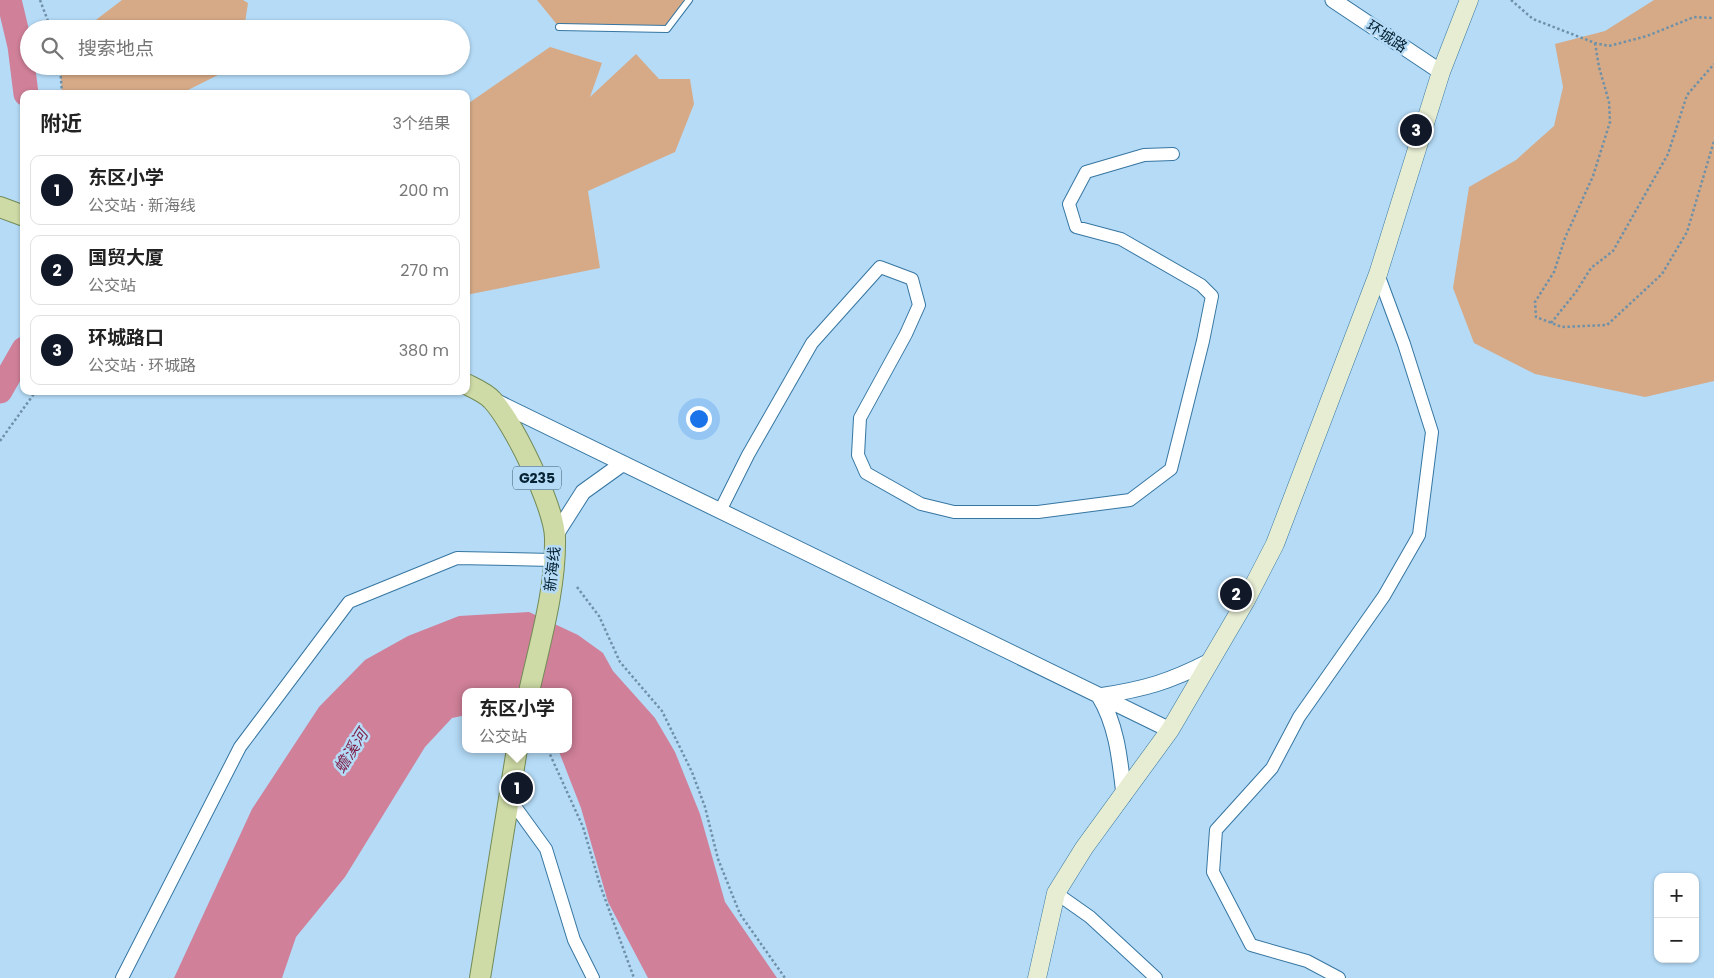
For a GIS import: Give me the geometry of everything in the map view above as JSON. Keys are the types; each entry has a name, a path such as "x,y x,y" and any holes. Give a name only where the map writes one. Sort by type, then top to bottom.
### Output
{"main road":[{"path":"1036,978 1056,893 1084,848 1170,730 1245,602 1276,544 1378,274 1441,72 1469,0"},
{"path":"0,207 20,214"},
{"name":"新海线","path":"470,386 492,400 521,446 541,486 555,536 550,596 530,688"},
{"path":"480,978 516,753"}],"street":[{"name":"环城路","path":"1333,0 1441,72"},
{"path":"720,511 748,455 812,343 880,267 912,279 919,305 906,334 860,418 858,455 866,473 921,504 954,512 1038,512 1130,500 1171,469 1203,342 1212,296 1201,285 1121,239 1076,227 1069,204 1086,172 1144,154 1173,154"},
{"path":"1339,978 1307,962 1251,945 1213,872 1216,830 1272,768 1299,717 1384,596 1419,535 1432,432 1404,344 1378,274"},
{"path":"492,400 1170,730"},
{"path":"555,536 583,492 622,464"},
{"path":"122,978 240,747 350,602 457,558 553,560"},
{"path":"1099,696 1156,686 1176,679 1210,661"},
{"path":"1099,696 1108,711 1118,750 1124,795"},
{"path":"509,798 546,849 574,940 593,978"},
{"path":"1056,893 1090,917 1156,978"}],"lane":[{"path":"559,27 667,30 689,0"}],"path":[{"path":"40,0 48,20"},
{"path":"1511,0 1533,19 1595,43 1609,46 1647,36 1694,17 1714,18"},
{"path":"1595,43 1599,67 1609,102 1610,122 1593,176 1565,238 1554,272 1535,302 1536,317 1562,327 1607,325 1662,274 1687,232 1714,141"},
{"path":"1551,323 1576,292 1591,268 1613,251 1668,154 1687,95 1714,64"},
{"path":"61,75 62,90"},
{"path":"0,441 33,395"},
{"path":"577,588 599,616 620,662 662,711 692,772 705,806 718,859 740,914 785,978"},
{"path":"549,753 583,827 600,885 634,978"}],"shaded area":[{"path":"122,0 243,0 248,3 245,20 96,20"},
{"path":"537,0 689,0 667,29 559,27"},
{"path":"1654,0 1714,0 1714,381 1645,397 1535,374 1474,343 1453,288 1469,187 1516,160 1554,126 1563,87 1555,44 1605,31"},
{"path":"550,47 602,63 590,97 636,54 659,79 690,79 694,104 675,152 588,191 600,268 470,294 470,102"},
{"path":"61,75 218,75 188,90 62,90"}],"water":[{"path":"529,612 578,635 603,653 613,671 655,718 675,752 700,814 725,902 777,978 648,978 608,902 581,808 560,753 572,753 572,688 462,688 462,716 452,718 425,747 345,877 296,937 282,978 174,978 252,809 319,707 365,660 408,636 459,616"}],"waterway":[{"name":"蟾溪河","path":"9,0 20,46"},
{"name":"蟾溪河","path":"24,75 26,90"},
{"name":"蟾溪河","path":"0,391 20,356"}],"place":[{"name":"环城路口","path":"1416,130"},
{"name":"国贸大厦","path":"1236,594"},
{"name":"东区小学","path":"517,788"}]}
